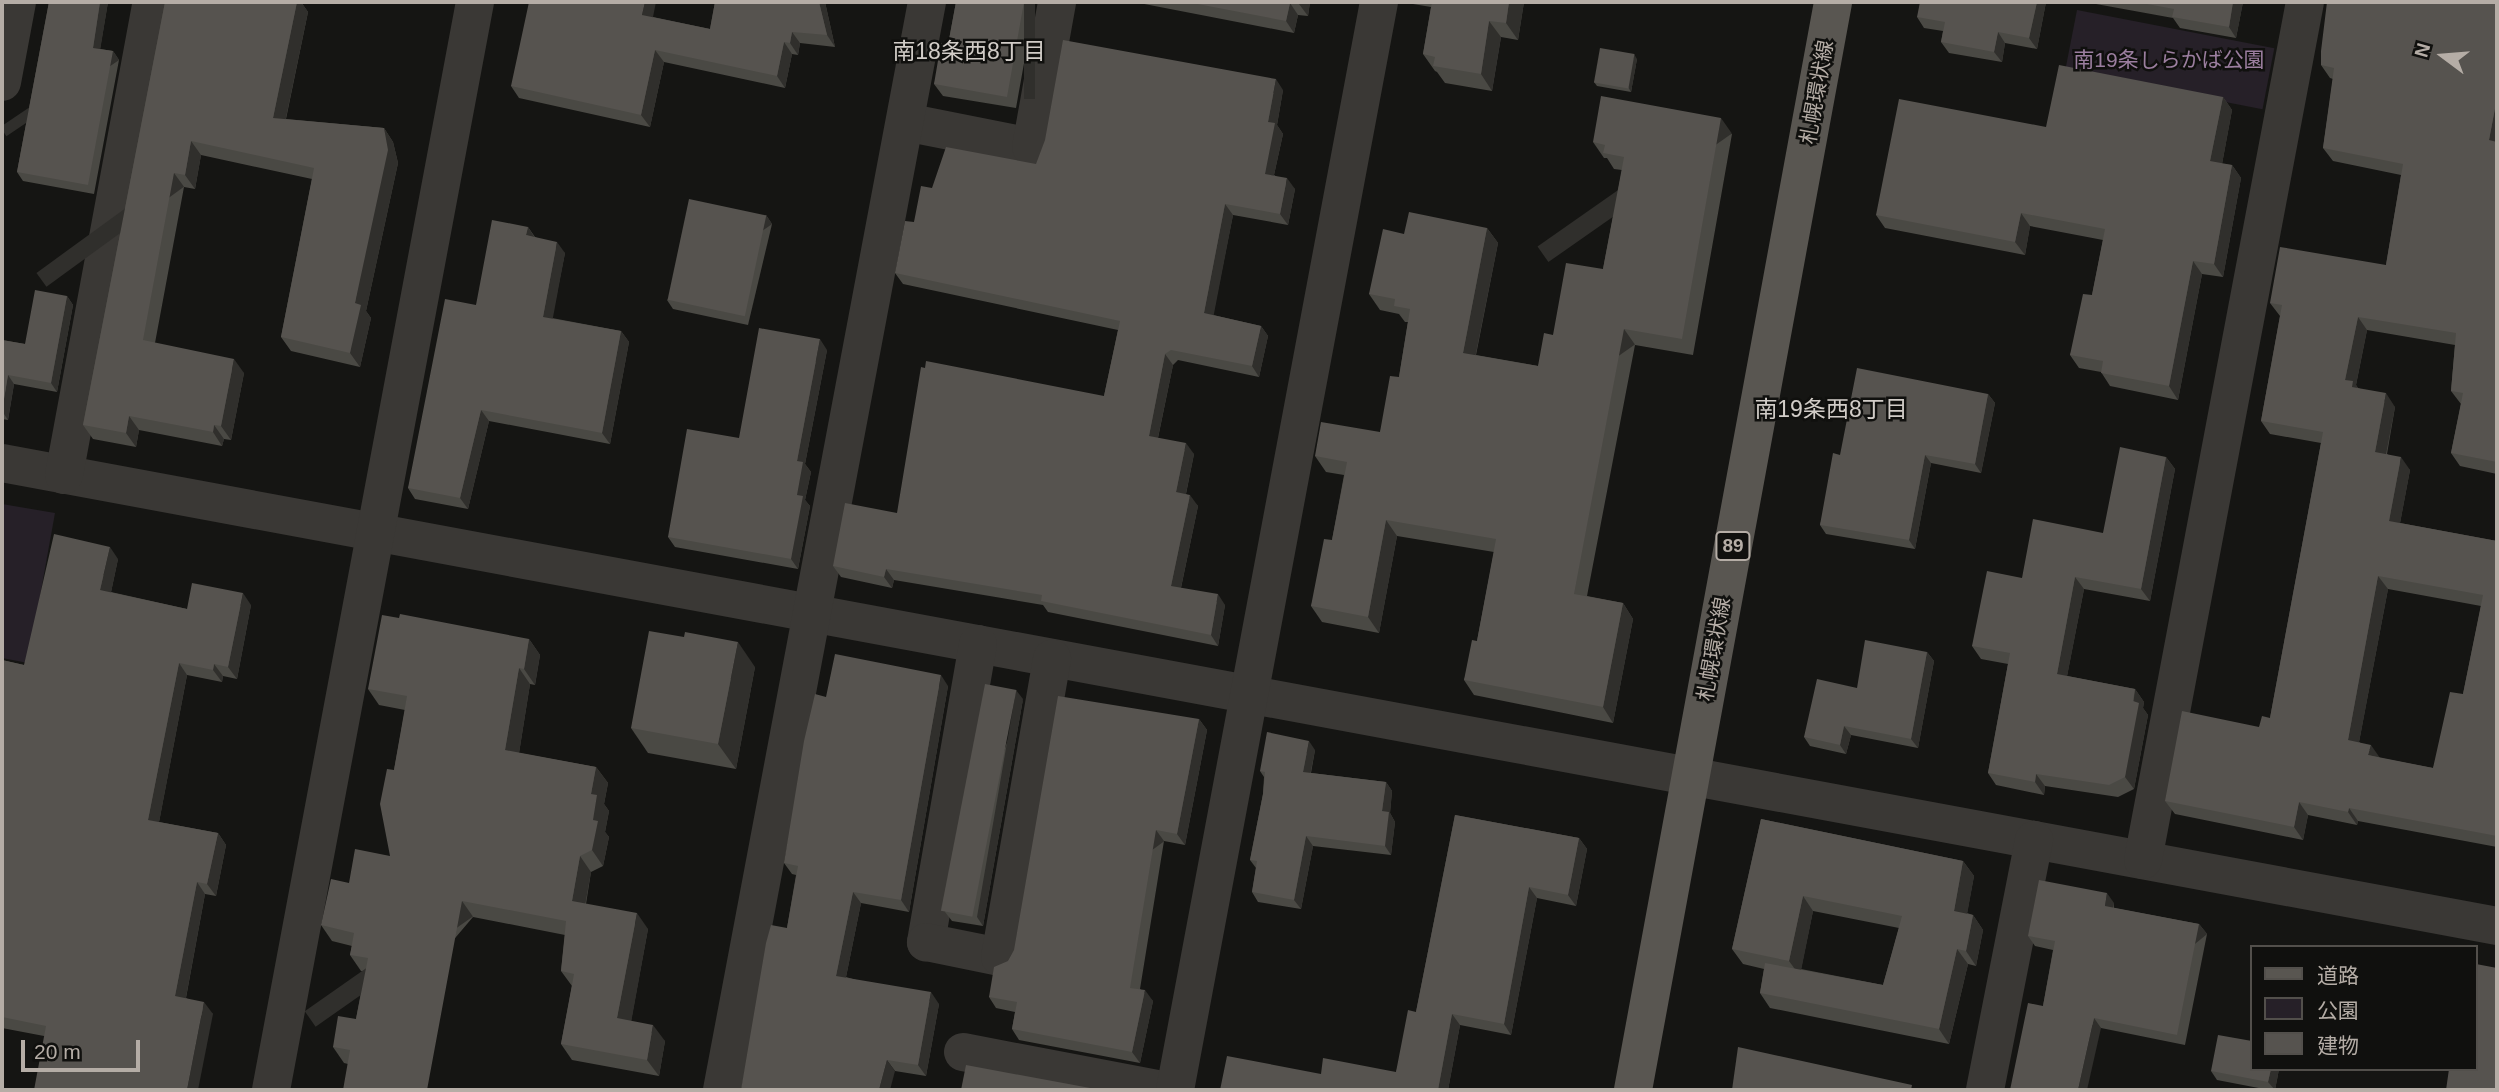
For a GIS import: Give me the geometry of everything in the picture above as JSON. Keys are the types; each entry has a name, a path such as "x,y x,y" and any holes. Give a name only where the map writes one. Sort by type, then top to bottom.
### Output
{"main road":[{"name":"札幌環状線","path":"1633,1090 1833,2"}],"street":[{"path":"2,82 17,2"},
{"path":"64,475 152,2"},
{"path":"271,1090 475,2"},
{"path":"722,1090 927,2"},
{"path":"905,122 1031,148 1057,2"},
{"path":"1175,1090 1379,2"},
{"path":"2143,860 2305,2"},
{"path":"2,463 2497,926"},
{"path":"978,644 926,942 1000,957 1052,658"},
{"path":"1985,1090 2034,840"},
{"path":"963,1052 1163,1090"}],"green space":[{"name":"南19条しらかば公園","path":"2077,10 2274,48 2262,109 2065,71"},
{"path":"2,504 55,513 28,663 2,658"}],"building":[{"path":"49,2 100,2 93,48 113,51 88,185 17,172"},
{"path":"165,2 297,2 273,118 384,128 388,150 355,303 361,305 350,353 281,337 314,168 191,141 185,175 174,173 143,340 234,359 221,426 214,425 213,432 129,416 126,433 83,425"},
{"path":"529,2 645,2 642,15 710,29 715,2 819,2 827,35 792,32 790,43 784,42 777,76 655,50 641,115 511,86"},
{"path":"956,2 1024,2 1007,97 934,84 941,43 948,45"},
{"path":"1187,2 1300,2 1290,3 1286,21"},
{"path":"1432,2 1509,2 1506,23 1489,21 1481,74 1433,66 1435,57 1423,54"},
{"path":"1920,2 2037,2 2029,38 1998,32 1994,52 1941,42 1945,22 1917,17"},
{"path":"2136,2 2233,2 2229,27 2172,17 2174,9"},
{"path":"2327,2 2497,2 2497,98 2489,140 2497,142 2497,462 2451,453 2463,393 2451,391 2456,333 2358,317 2345,380 2353,381 2352,387 2386,393 2375,452 2401,457 2389,521 2497,541 2497,836 2349,808 2348,812 2299,802 2294,827 2165,801 2182,711 2259,727 2262,716 2270,718 2323,432 2261,421 2282,305 2270,303 2280,247 2386,265 2403,164 2323,148 2334,68 2321,65","holes":["2378,576 2483,595 2463,694 2450,692 2433,768 2368,755 2371,745 2348,740"]},
{"path":"1063,40 1276,79 1268,122 1275,123 1265,174 1287,178 1280,214 1225,204 1204,313 1261,326 1252,366 1171,350 1165,354 1149,436 1186,443 1176,492 1190,495 1171,586 1218,594 1211,635 1041,601 1042,595 886,569 884,577 833,566 845,503 897,513 921,367 925,368 926,361 1104,396 1120,321 895,273 905,221 914,222 921,186 932,188 946,147 1036,164 1045,140"},
{"path":"1600,48 1634,54 1628,89 1594,82"},
{"path":"2059,65 2223,97 2210,161 2232,165 2214,264 2193,261 2169,386 2101,373 2103,361 2070,355 2083,294 2092,295 2105,229 2021,213 2015,242 1876,215 1899,99 2046,127"},
{"path":"1601,96 1721,118 1682,339 1624,329 1574,594 1623,603 1603,707 1464,680 1472,640 1477,641 1496,539 1386,520 1368,617 1311,606 1324,539 1332,540 1347,462 1315,456 1321,422 1380,432 1390,376 1399,377 1410,309 1394,306 1395,299 1369,294 1383,229 1404,234 1409,212 1487,228 1463,353 1538,366 1544,333 1553,335 1566,263 1603,269 1624,157 1603,153 1605,145 1593,142"},
{"path":"689,199 766,215 745,316 668,300"},
{"path":"492,220 528,227 526,235 557,242 543,317 621,331 602,433 481,410 460,498 408,488 445,299 476,305"},
{"path":"35,290 67,296 51,383 8,375 2,411 2,340 25,344"},
{"path":"759,328 820,339 797,461 803,462 797,495 803,496 791,559 668,537 687,429 739,438"},
{"path":"1857,368 1988,394 1975,464 1925,455 1909,540 1820,525 1833,453 1840,455"},
{"path":"2120,447 2166,457 2141,589 2075,577 2057,674 2135,689 2133,701 2139,703 2125,777 2109,785 2036,774 2035,782 1988,773 2010,653 1972,646 1987,571 2022,578 2033,519 2103,533"},
{"path":"54,534 110,547 100,590 187,609 192,583 243,593 228,667 214,664 213,670 179,663 148,820 218,833 207,884 197,882 175,996 204,1002 187,1090 34,1090 46,1026 2,1017 2,660 24,665"},
{"path":"400,614 529,639 524,669 519,668 505,750 596,767 591,794 597,795 593,820 598,821 592,850 580,856 572,901 637,913 617,1018 653,1025 647,1060 561,1044 574,974 561,971 566,921 462,901 427,1090 343,1090 350,1050 333,1047 338,1016 356,1019 368,958 350,955 354,933 321,925 331,879 349,883 355,849 390,856 380,804 387,769 394,770 407,696 368,689 382,615 399,618"},
{"path":"649,631 684,637 685,632 738,642 718,744 631,728"},
{"path":"1865,640 1927,652 1911,739 1844,726 1840,745 1804,737 1817,679 1857,688"},
{"path":"835,654 941,675 901,900 853,892 836,976 931,992 918,1065 887,1060 879,1090 741,1090 771,925 787,928 798,866 784,863 804,741 815,694 826,697"},
{"path":"985,684 1016,690 972,917 941,911"},
{"path":"1058,696 1199,719 1177,834 1156,830 1130,988 1145,990 1132,1052 1012,1029 1017,1002 989,997 994,967 1008,961 1014,950"},
{"path":"1267,732 1309,741 1303,772 1386,782 1382,811 1389,812 1385,846 1306,836 1294,900 1252,892 1257,861 1250,860 1263,794 1265,772 1260,771"},
{"path":"1455,815 1579,838 1568,895 1529,887 1504,1024 1452,1014 1438,1090 1220,1090 1227,1056 1321,1074 1323,1058 1396,1072 1408,1010 1416,1012"},
{"path":"1761,819 1963,861 1954,911 1973,915 1966,951 1957,949 1939,1029 1760,993 1765,963 1883,985 1902,916 1803,896 1789,961 1732,949"},
{"path":"2039,880 2107,893 2105,906 2199,924 2177,1035 2094,1018 2078,1090 2010,1090 2028,1003 2043,1006 2055,941 2028,936"},
{"path":"2478,964 2497,968 2497,1090 2446,1090 2449,1071 2478,1071"},
{"path":"2218,1035 2250,1041 2250,1071 2271,1071 2268,1082 2211,1071"},
{"path":"1738,1047 1912,1085 1911,1090 1732,1090"},
{"path":"966,1065 1101,1090 961,1090"}],"district":[{"name":"南18条西8丁目","path":"969,51"},
{"name":"南19条西8丁目","path":"1831,409"}]}
